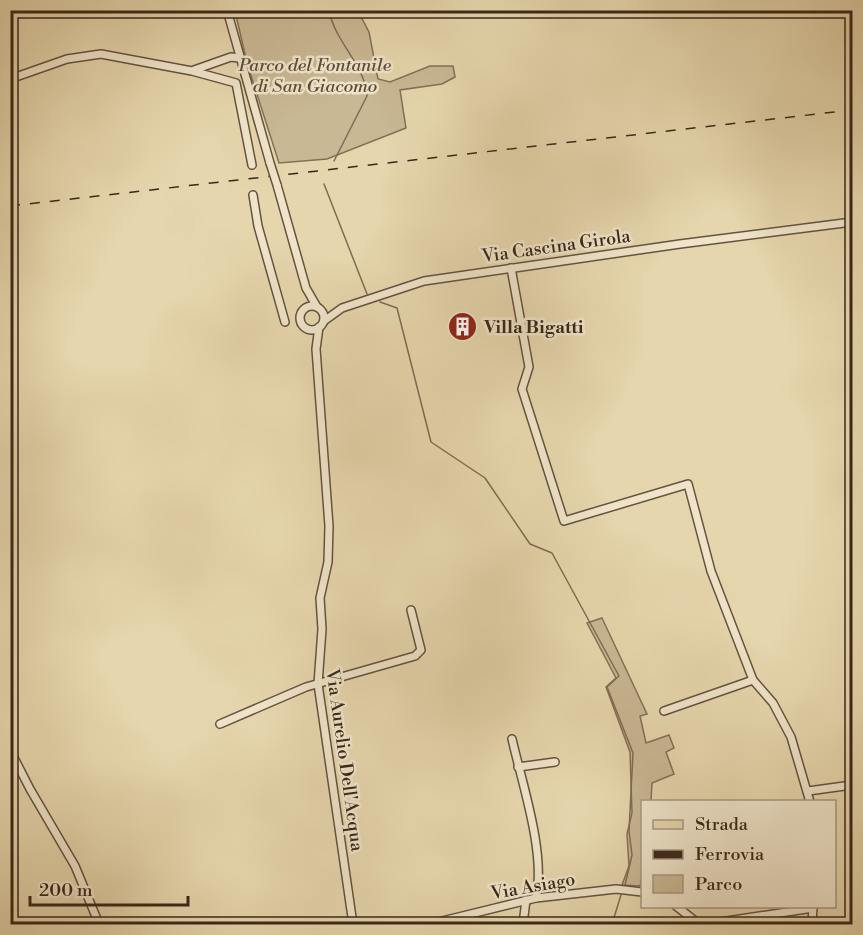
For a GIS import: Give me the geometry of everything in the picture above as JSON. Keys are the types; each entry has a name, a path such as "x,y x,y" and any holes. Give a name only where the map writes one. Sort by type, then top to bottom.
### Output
{"main road":[{"path":"849,924 852,921"}],"street":[{"path":"227,10 306,288 318,307 321,324 306,328 285,322 258,226 253,195"},
{"path":"10,79 67,58 101,54 192,71 236,83 252,165"},
{"path":"192,71 231,57 239,58"},
{"name":"Via Cascina Girola","path":"321,324 342,308 423,281 852,222"},
{"path":"511,268 529,367 522,389 564,522 688,484 711,571 753,680 773,704 791,737 809,797 852,785"},
{"path":"301,312 306,288"},
{"name":"Via Cascina Girola","path":"285,322 310,306 342,308"},
{"name":"Via Aurelio Dell'Acqua","path":"301,312 316,349"},
{"name":"Via Aurelio Dell'Acqua","path":"321,324 316,349 329,526 328,562 320,598 322,629 318,684 353,924"},
{"path":"220,724 293,691 419,654 421,647 411,610"},
{"path":"663,711 753,680"},
{"path":"512,739 536,849 539,880 536,898"},
{"path":"10,750 75,866 99,924"},
{"path":"518,767 555,762"},
{"name":"Via Asiago","path":"432,924 536,898 623,889 641,892"},
{"path":"523,924 526,900"},
{"path":"679,908 699,924"},
{"path":"707,924 807,908"},
{"path":"812,924 813,908"}],"green space":[{"name":"Parco del Fontanile di San Giacomo","path":"235,11 358,11 369,32 378,79 390,82 430,66 453,66 455,77 442,84 400,90 406,128 327,159 279,163 247,63"},
{"path":"602,618 647,714 640,716 646,743 669,735 674,748 666,752 674,774 652,783 651,800 641,800 640,886 622,885 629,866 627,834 632,813 630,752 606,687 616,678 587,623"}],"waterway":[{"path":"329,10 337,33 361,74 367,96 334,161"},
{"path":"324,184 367,294"},
{"path":"380,302 397,308 431,442 485,478 530,544 552,553 619,676 607,687 633,753 629,831 632,855 625,885"},
{"path":"612,924 621,895"}],"railway":[{"path":"10,206 852,110"}],"place":[{"name":"Villa Bigatti","path":"463,327"}]}
